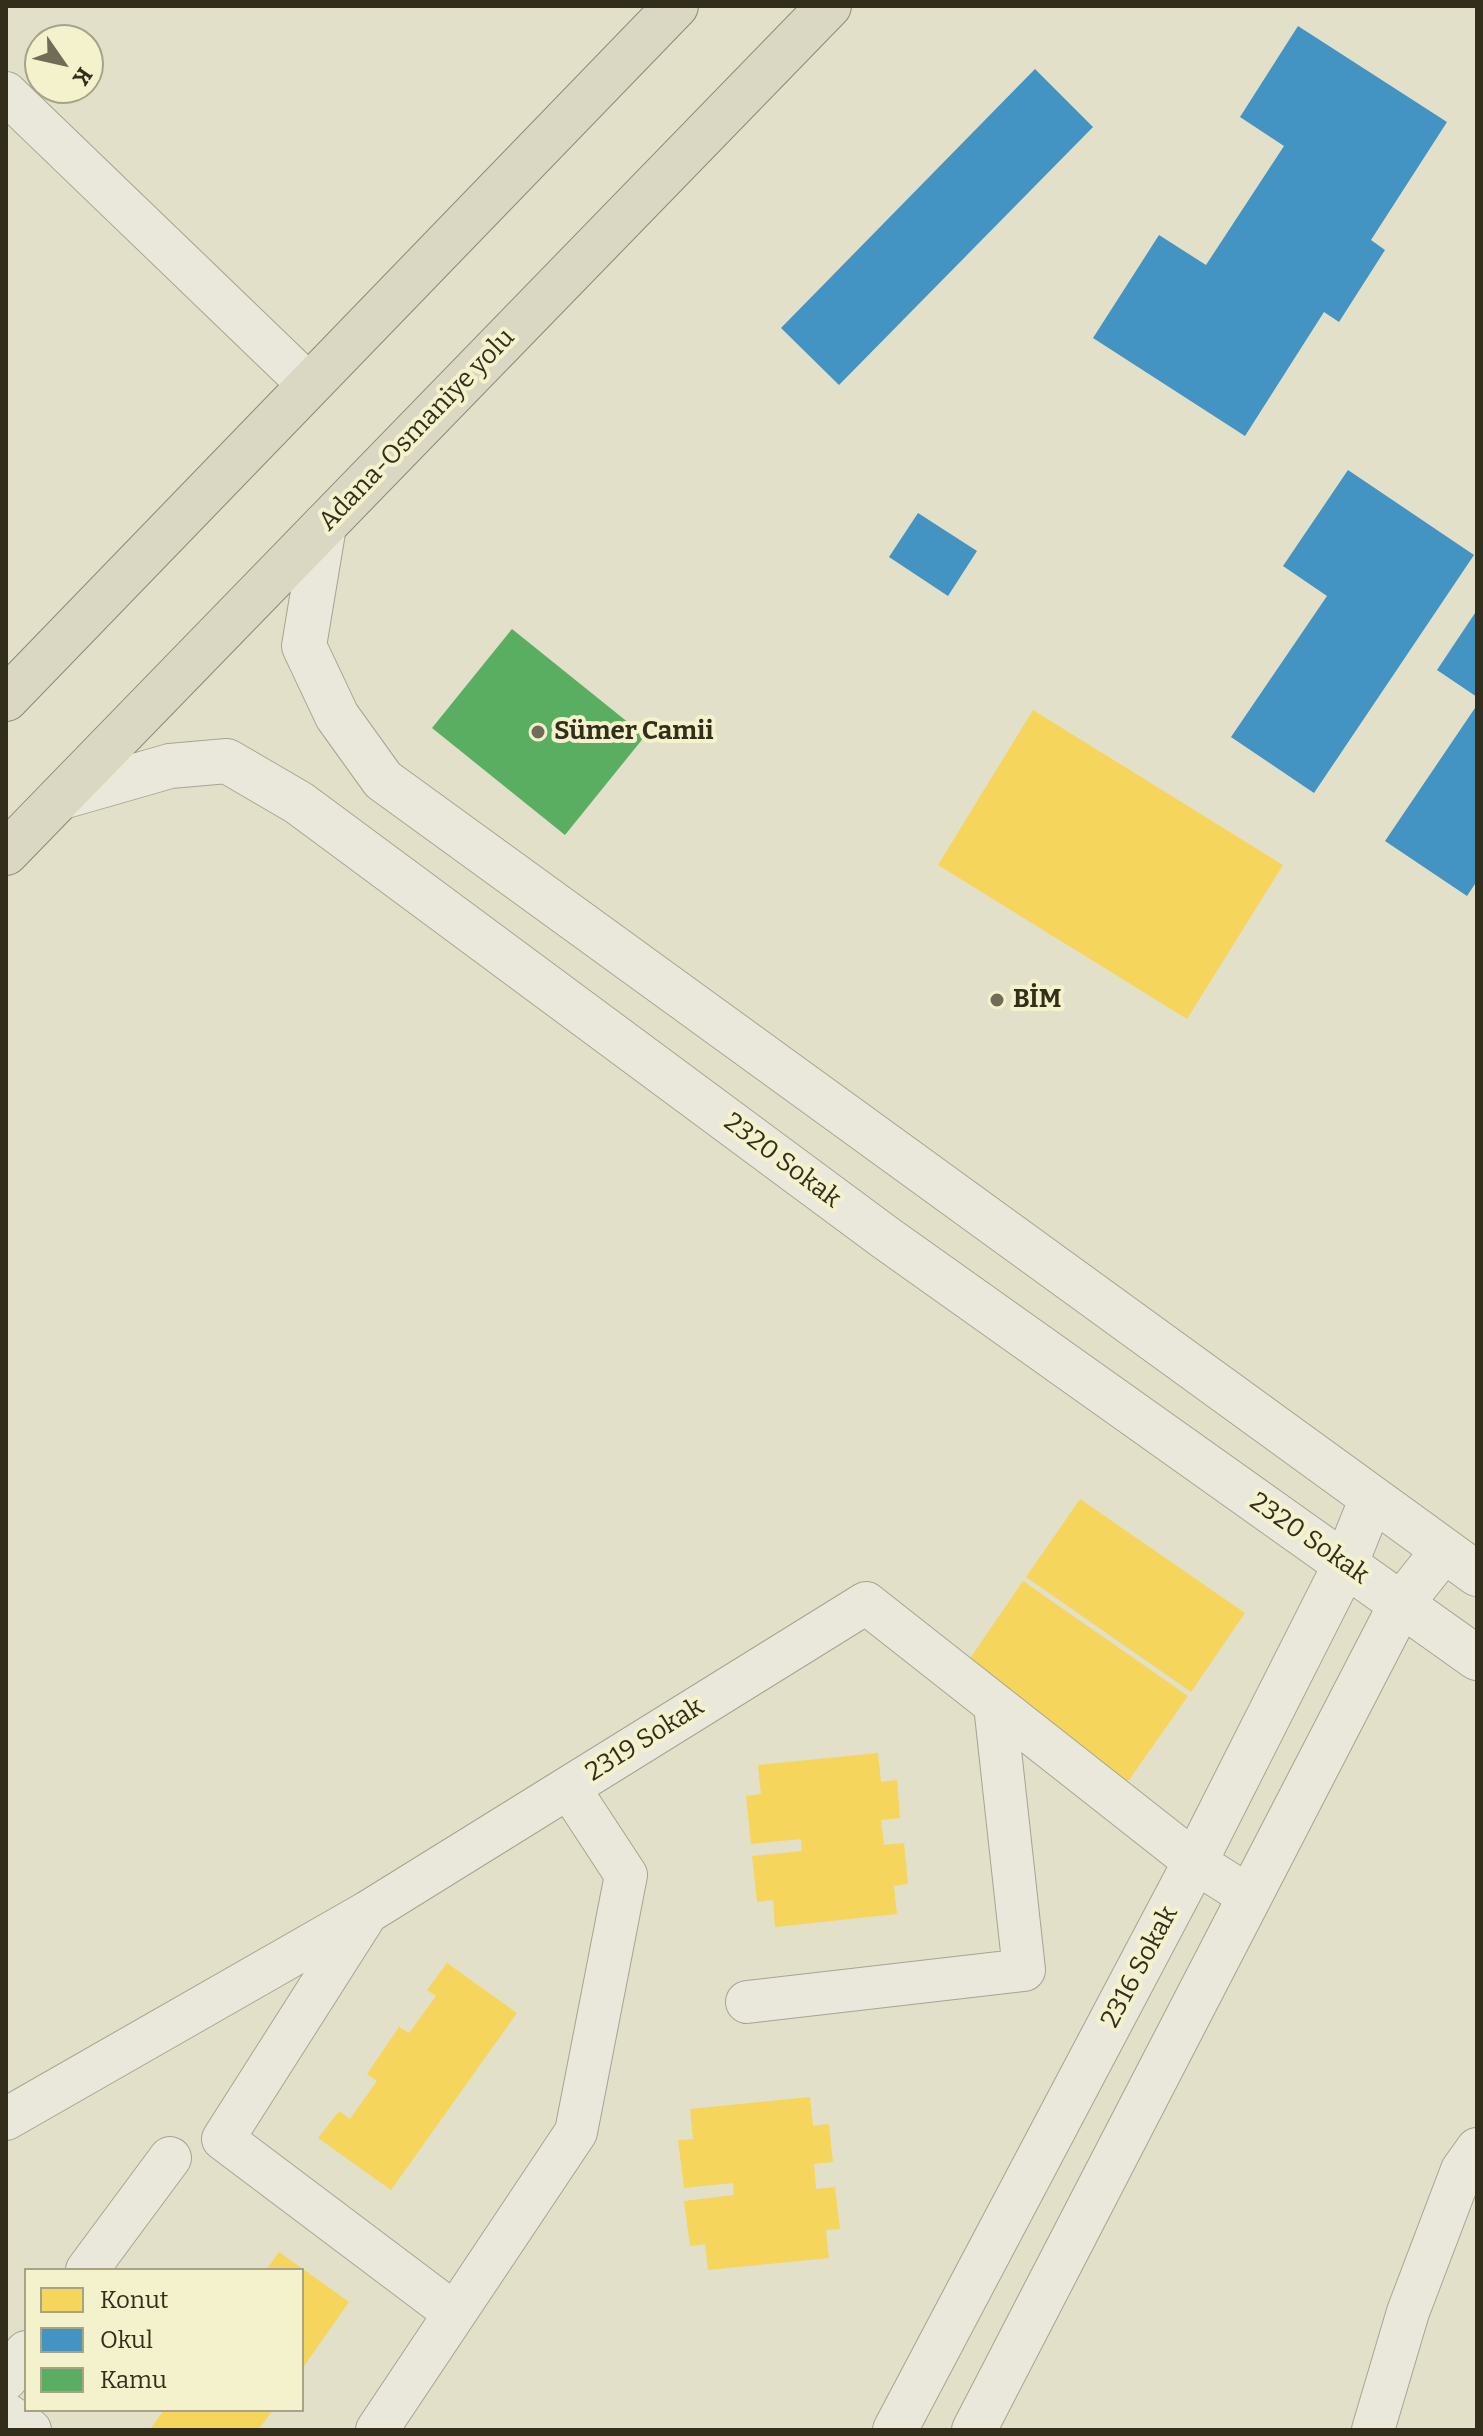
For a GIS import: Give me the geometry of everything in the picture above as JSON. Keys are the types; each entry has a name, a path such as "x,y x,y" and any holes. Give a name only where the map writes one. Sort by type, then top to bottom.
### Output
{"highway":[{"path":"6,699 676,6"},
{"name":"Adana-Osmaniye yolu","path":"6,853 829,6"}],"street":[{"path":"6,93 309,385"},
{"path":"324,526 304,646 337,716 383,780 1461,1562 1401,1604 974,2430"},
{"name":"2320 Sokak","path":"62,797 170,766 227,761 299,803 886,1238 1477,1658"},
{"name":"2316 Sokak","path":"895,2430 1195,1862 1345,1565 1372,1498"},
{"name":"2319 Sokak","path":"6,2119 368,1912 866,1603 1195,1862 1250,1897"},
{"path":"747,2002 1024,1970 995,1705"},
{"path":"377,2430 576,2132 626,1875 569,1788"},
{"path":"368,1912 223,2139 454,2313"},
{"path":"1373,2430 1408,2312 1462,2170 1477,2149"},
{"path":"88,2268 170,2158"},
{"path":"6,2379 24,2355"},
{"path":"6,2414 30,2430"}],"building: Konut":[{"path":"1033,710 1283,865 1187,1019 938,865"},
{"path":"1080,1499 1245,1613 1191,1692 1026,1577"},
{"path":"1023,1581 1188,1696 1124,1787 960,1673"},
{"path":"878,1753 881,1782 897,1780 900,1818 881,1820 884,1845 904,1843 908,1884 894,1886 897,1914 775,1927 773,1900 757,1902 752,1856 802,1851 801,1839 751,1844 746,1796 761,1794 758,1765"},
{"path":"447,1963 517,2013 391,2190 318,2138 339,2111 350,2119 377,2081 367,2074 399,2027 409,2033 436,1996 427,1990"},
{"path":"810,2097 813,2126 829,2124 833,2162 814,2164 816,2189 835,2187 840,2229 826,2230 829,2258 708,2270 705,2244 690,2246 684,2201 734,2195 733,2183 684,2188 678,2140 693,2139 690,2109"},
{"path":"279,2252 301,2268 267,2268"},
{"path":"304,2270 349,2302 304,2366"},
{"path":"163,2412 272,2412 258,2430 151,2428"}],"building: Okul":[{"path":"1298,26 1447,122 1371,240 1385,250 1339,322 1324,312 1245,436 1093,338 1159,235 1206,265 1284,146 1240,117"},
{"path":"1035,69 1093,127 839,385 781,328"},
{"path":"1348,470 1474,555 1314,793 1231,737 1327,596 1283,566"},
{"path":"918,513 977,551 948,596 889,557"},
{"path":"1477,610 1477,697 1437,670"},
{"path":"1477,705 1477,881 1467,896 1385,841"}],"building: Kamu":[{"name":"Sümer Camii","path":"512,629 645,736 565,835 432,728"}],"place":[{"name":"Sümer Camii","path":"538,732"},
{"name":"BİM","path":"997,1000"}]}
